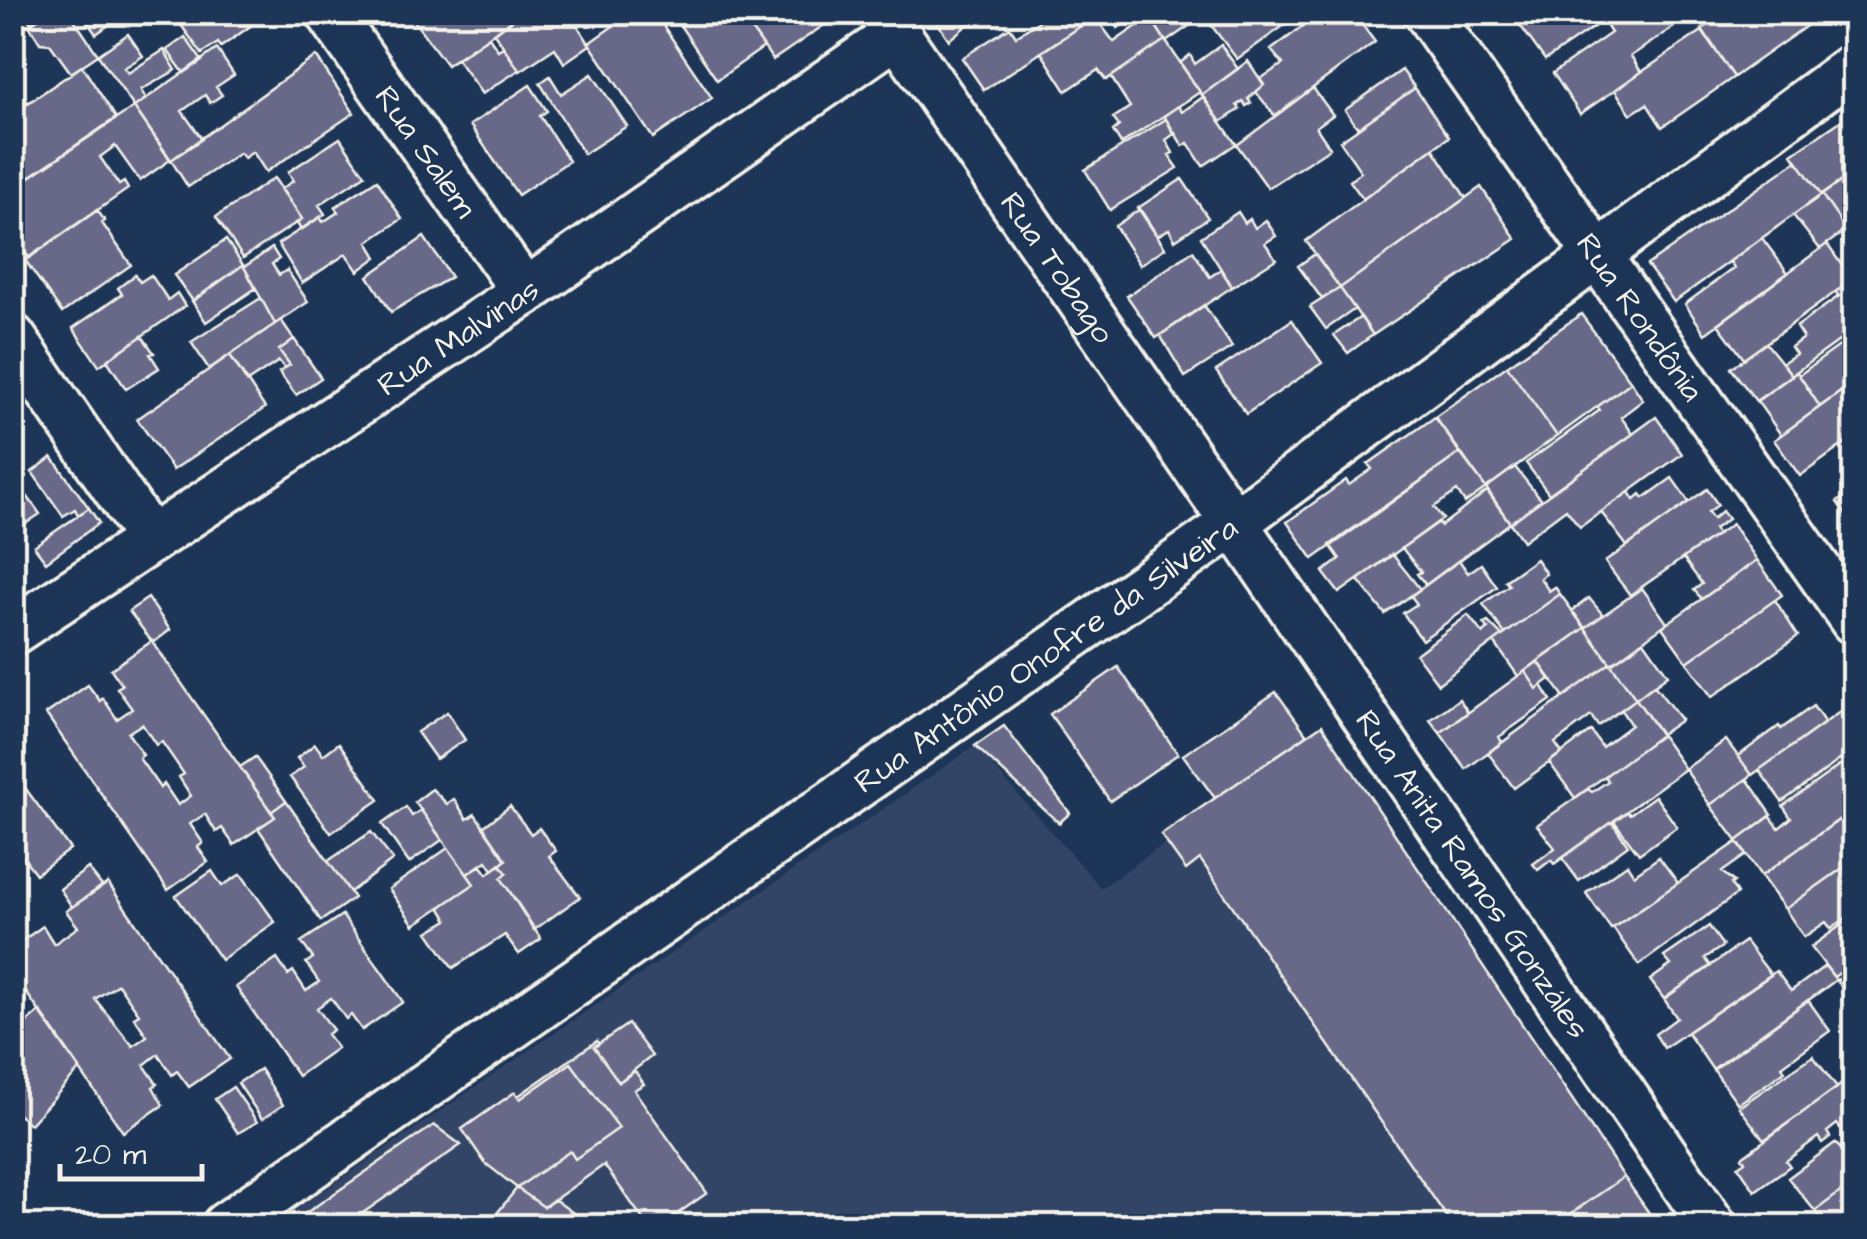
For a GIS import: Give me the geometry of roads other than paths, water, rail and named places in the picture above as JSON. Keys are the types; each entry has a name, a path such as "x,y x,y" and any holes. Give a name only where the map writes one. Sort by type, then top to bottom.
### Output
{"street":[{"name":"Rua Salem","path":"330,12 526,292"},
{"name":"Rua Rondônia","path":"1427,12 1854,621"},
{"name":"Rua Malvinas","path":"12,632 526,292 890,23"},
{"name":"Rua Tobago","path":"890,23 1234,522"},
{"name":"Rua Antônio Onofre da Silveira","path":"225,1226 1234,522 1854,66"},
{"path":"12,337 151,540"},
{"name":"Rua Anita Ramos Gonzáles","path":"1234,522 1713,1226"}]}
